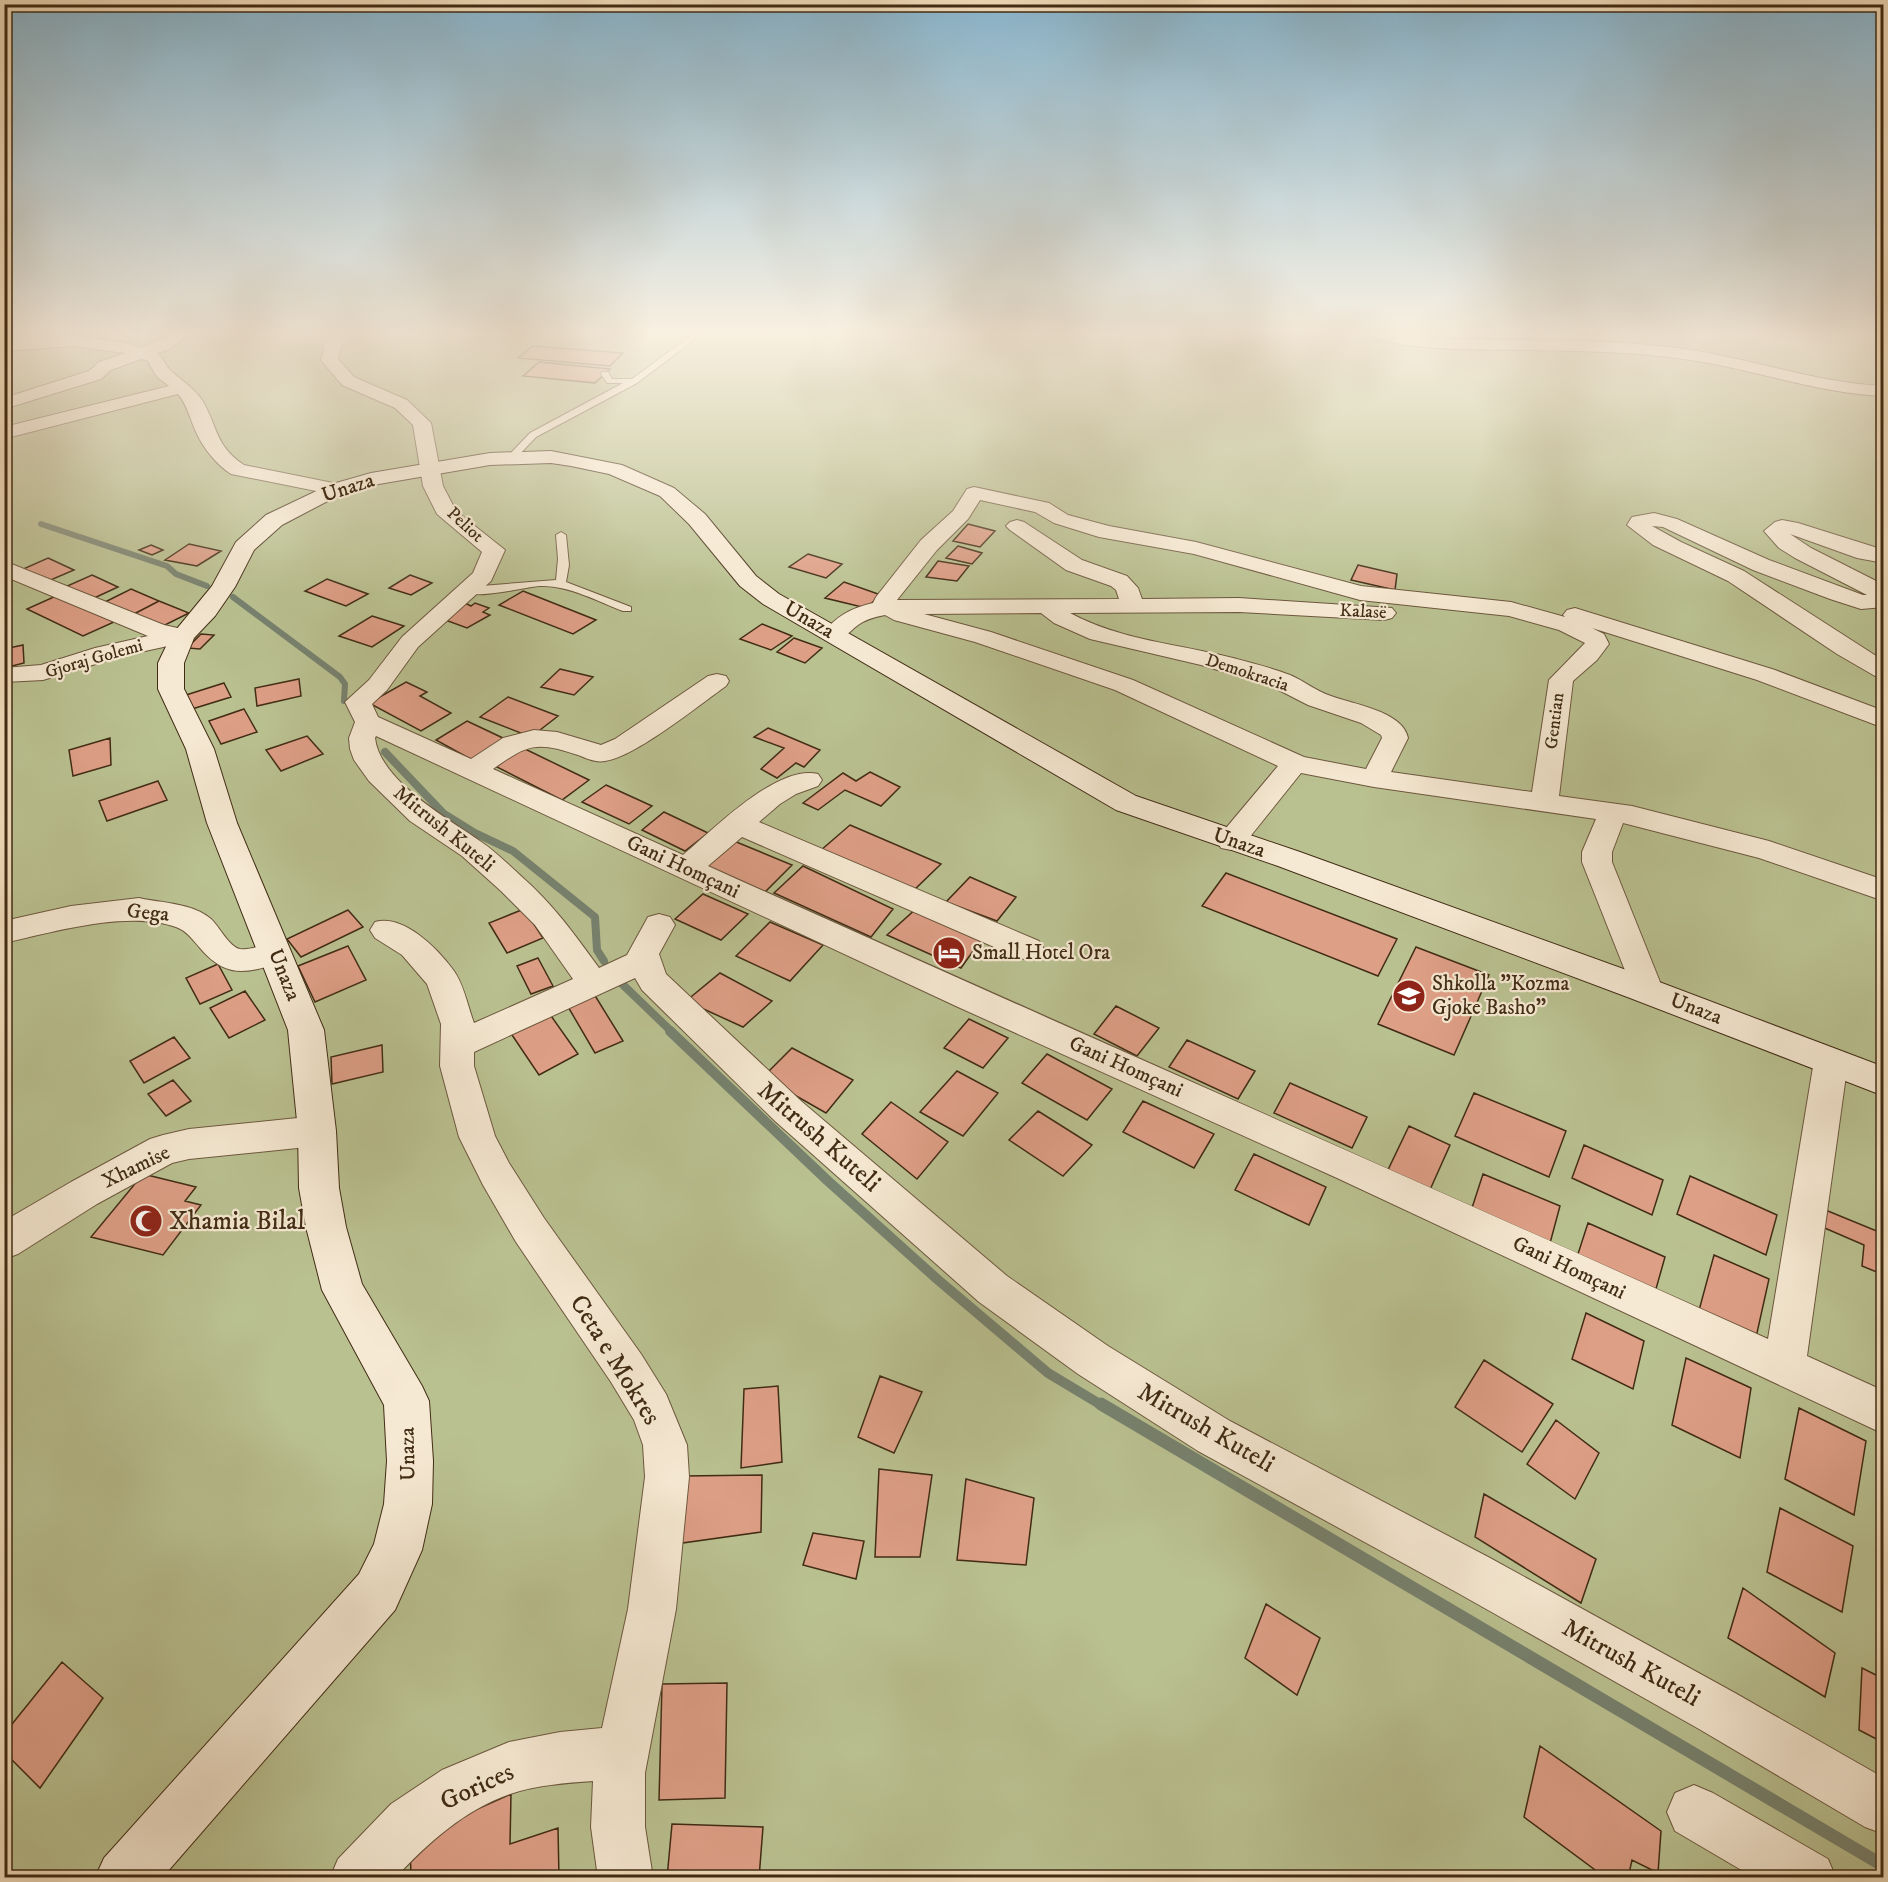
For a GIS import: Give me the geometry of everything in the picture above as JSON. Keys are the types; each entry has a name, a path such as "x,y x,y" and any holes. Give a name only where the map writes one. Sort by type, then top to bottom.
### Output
{"main road":[{"name":"Unaza","path":"124,1878 377,1592 398,1550 408,1504 410,1461 406,1401 343,1290 326,1227 319,1188 317,1131 306,1030 222,823 200,749 171,689 171,663 183,636 206,611 223,587 244,547 274,520 336,489 371,479 513,457 551,457 615,469 667,492 697,519 758,589 1126,803 1300,863 1642,988 1884,1082"}],"street":[{"path":"11,431 59,419"},
{"path":"200,419 206,434 225,462 238,470 336,489"},
{"name":"Peliot","path":"368,722 358,702 378,685 410,642 483,576 494,550 447,514 433,486 432,468 422,423 417,419"},
{"path":"1511,609 1360,593 1196,548 1107,532 1061,519 1042,507 974,493 961,514 929,545 884,602 889,608 902,615 982,637 1124,685 1295,763 1374,779 1613,812 1658,821 1769,850 1884,891"},
{"path":"1884,557 1865,554 1791,527 1782,526 1775,531 1787,543 1877,591 1882,597 1881,601 1862,602 1761,565 1670,523 1645,519 1639,521 1638,525 1660,539 1736,575 1806,624 1884,671"},
{"path":"1017,526 1074,565 1119,581 1127,588 1132,605"},
{"path":"4,568 158,631 183,636"},
{"name":"Kalasë","path":"834,635 852,617 863,612 889,608 1239,605 1416,615 1511,609 1557,611 1766,675 1884,720"},
{"name":"Demokracia","path":"1049,607 1058,617 1070,624 1149,649 1203,658 1277,679 1319,700 1388,726 1394,732 1395,738 1374,779"},
{"name":"Gentian","path":"1511,609 1567,625 1596,639 1597,644 1591,654 1561,680 1544,802"},
{"name":"Gjoraj Golemi","path":"4,675 44,674 105,653 183,636"},
{"path":"1124,685 1149,649"},
{"path":"473,770 513,743 539,738 558,740 602,754 608,753 624,745 717,681"},
{"name":"Gani Homçani","path":"368,722 970,998 1350,1167 1884,1413"},
{"name":"Mitrush Kuteli","path":"368,722 362,738 363,749 367,760 379,775 420,814 472,849 546,917 593,984 651,943 654,982 788,1111 993,1289 1093,1360 1214,1436 1473,1575 1884,1808"},
{"path":"1231,841 1295,763"},
{"path":"686,868 770,798 786,788 808,780"},
{"path":"1613,812 1597,852 1597,862 1642,973 1644,982 1642,988"},
{"path":"738,825 1028,949"},
{"name":"Gega","path":"4,932 71,917 140,909 184,918 199,926 223,954 237,961 275,953"},
{"name":"Ceta e Mokres","path":"386,930 412,947 442,979 458,1024 457,1066 477,1137 496,1174 530,1230 626,1368 651,1409 665,1445 667,1477 652,1609 619,1773 618,1827 626,1878"},
{"path":"459,1045 593,984"},
{"path":"1784,1367 1831,1061"},
{"name":"Xhamise","path":"4,1242 84,1193 163,1150 189,1144 317,1131"},
{"name":"Gorices","path":"357,1878 410,1822 461,1789 509,1768 560,1758 623,1752"},
{"path":"1694,1812 1809,1878"}],"lane":[{"path":"513,457 533,435 563,419"},
{"path":"560,583 564,564 561,535"},
{"path":"468,590 560,583 627,609"}],"green space":[{"path":"5,419 1883,419 1883,1877 5,1878"}],"building":[{"path":"968,524 995,531 980,547 953,541"},
{"path":"189,544 221,551 197,566 165,560"},
{"path":"151,545 163,550 152,555 139,550"},
{"path":"958,546 982,553 972,564 946,558"},
{"path":"808,554 842,564 826,578 789,567"},
{"path":"48,558 74,570 46,582 21,570"},
{"path":"938,561 969,566 957,581 926,577"},
{"path":"1358,565 1397,574 1395,590 1351,580"},
{"path":"92,575 118,587 90,600 65,587"},
{"path":"410,575 432,583 411,595 389,588"},
{"path":"327,579 368,594 346,606 305,591"},
{"path":"844,582 881,595 866,608 825,598"},
{"path":"131,589 159,601 132,615 103,603"},
{"path":"523,591 596,620 573,634 499,605"},
{"path":"58,595 114,622 83,636 27,609"},
{"path":"159,601 189,613 161,627 132,615"},
{"path":"465,603 471,606 475,603 489,608 483,612 490,615 467,628 440,618"},
{"path":"372,616 404,626 372,647 339,636"},
{"path":"762,624 792,636 771,650 740,639"},
{"path":"201,634 214,635 200,649 187,648"},
{"path":"794,638 822,648 805,663 777,652"},
{"path":"23,645 24,663 4,668 4,649"},
{"path":"560,669 593,677 574,695 541,687"},
{"path":"299,679 301,696 257,706 255,688"},
{"path":"406,682 427,692 420,696 451,713 421,731 369,703"},
{"path":"224,683 231,697 192,709 186,695"},
{"path":"508,697 558,716 531,737 480,717"},
{"path":"244,709 257,732 221,744 209,721"},
{"path":"467,721 505,739 474,761 436,740"},
{"path":"768,728 820,750 804,767 796,763 777,778 761,769 784,748 754,737"},
{"path":"307,736 323,754 281,771 266,750"},
{"path":"110,738 111,765 73,776 69,750"},
{"path":"523,748 589,780 562,800 495,766"},
{"path":"870,772 900,787 881,806 845,790 818,810 803,803 843,773 856,781"},
{"path":"158,781 167,800 107,821 99,801"},
{"path":"606,785 652,806 629,824 582,802"},
{"path":"664,812 708,833 685,851 642,830"},
{"path":"850,825 941,864 915,889 820,851"},
{"path":"734,841 792,865 764,893 706,867"},
{"path":"803,866 893,909 871,937 774,893"},
{"path":"1226,873 1397,939 1378,976 1202,906"},
{"path":"970,877 1016,897 997,921 946,902"},
{"path":"703,894 748,914 721,940 675,919"},
{"name":"Small Hotel Ora","path":"917,908 983,937 961,968 887,935"},
{"path":"524,909 543,938 507,953 489,923"},
{"path":"348,910 363,927 301,957 287,939"},
{"path":"770,922 823,945 790,981 736,956"},
{"path":"348,946 366,980 315,1002 298,966"},
{"path":"1416,947 1489,975 1454,1055 1378,1024"},
{"path":"538,958 553,986 531,994 517,966"},
{"path":"218,964 232,990 200,1004 186,978"},
{"path":"720,973 772,1001 743,1027 686,1001"},
{"path":"245,991 265,1020 229,1038 210,1008"},
{"path":"594,994 623,1041 595,1053 567,1005"},
{"path":"1116,1006 1159,1028 1137,1056 1094,1034"},
{"path":"549,1013 578,1054 539,1075 510,1032"},
{"path":"969,1019 1008,1038 983,1068 944,1048"},
{"path":"174,1037 190,1058 144,1083 130,1061"},
{"path":"1187,1040 1255,1071 1238,1099 1169,1067"},
{"path":"382,1045 383,1072 332,1084 331,1057"},
{"path":"792,1048 853,1080 826,1113 763,1077"},
{"path":"1047,1054 1112,1089 1087,1120 1022,1083"},
{"path":"957,1071 998,1093 963,1136 920,1112"},
{"path":"173,1080 191,1101 166,1116 148,1094"},
{"path":"1290,1083 1367,1117 1352,1148 1274,1113"},
{"path":"1474,1093 1566,1131 1549,1177 1455,1136"},
{"path":"1143,1101 1214,1134 1194,1168 1123,1132"},
{"path":"891,1102 948,1142 917,1179 862,1134"},
{"path":"1038,1111 1092,1145 1063,1176 1009,1140"},
{"path":"1409,1126 1450,1145 1429,1192 1387,1172"},
{"path":"1584,1145 1663,1180 1652,1215 1572,1178"},
{"path":"1254,1154 1326,1187 1309,1225 1235,1190"},
{"name":"Xhamia Bilal","path":"143,1174 196,1187 185,1201 201,1205 163,1255 91,1237"},
{"path":"1483,1174 1560,1206 1549,1247 1470,1214"},
{"path":"1690,1176 1777,1215 1766,1255 1677,1214"},
{"path":"1823,1209 1884,1234 1884,1275 1862,1266 1864,1245 1820,1226"},
{"path":"1588,1223 1665,1257 1654,1296 1576,1260"},
{"path":"1714,1255 1769,1279 1755,1342 1698,1314"},
{"path":"1586,1313 1644,1341 1633,1389 1572,1359"},
{"path":"1686,1358 1751,1388 1740,1458 1672,1425"},
{"path":"1484,1360 1553,1404 1522,1452 1455,1407"},
{"path":"880,1376 922,1392 894,1453 858,1437"},
{"path":"778,1386 782,1462 741,1468 744,1389"},
{"path":"1799,1408 1866,1441 1854,1515 1785,1479"},
{"path":"1556,1420 1599,1453 1575,1499 1527,1464"},
{"path":"879,1469 932,1475 920,1557 875,1557"},
{"path":"762,1475 761,1532 675,1544 683,1476"},
{"path":"966,1479 1034,1498 1026,1565 957,1560"},
{"path":"1484,1494 1596,1559 1581,1603 1475,1537"},
{"path":"1780,1508 1853,1546 1842,1612 1767,1572"},
{"path":"813,1533 864,1541 856,1579 803,1565"},
{"path":"1743,1588 1835,1653 1825,1697 1728,1638"},
{"path":"1266,1604 1320,1638 1297,1695 1245,1658"},
{"path":"62,1662 103,1698 40,1788 4,1752 4,1734"},
{"path":"1862,1668 1884,1679 1884,1743 1859,1730"},
{"path":"727,1683 725,1798 659,1800 662,1684"},
{"path":"1540,1746 1661,1831 1658,1873 1632,1860 1628,1878 1606,1878 1524,1817"},
{"path":"511,1794 510,1844 558,1828 559,1878 411,1878 410,1839"},
{"path":"672,1824 763,1827 759,1878 667,1878"}],"waterway":[{"path":"41,524 167,566 176,574 207,586"},
{"path":"233,597 340,677 345,684 344,701"},
{"path":"385,752 444,814 473,832 513,851 595,917 597,950 604,961"},
{"path":"618,980 672,1032"},
{"path":"670,1031 828,1181 937,1279 1048,1373 1103,1406"},
{"path":"1101,1404 1884,1866"}],"place":[{"name":"Small Hotel Ora","path":"949,953"},
{"name":"Shkolla \"Kozma Gjoke Basho\"","path":"1409,996"},
{"name":"Xhamia Bilal","path":"146,1221"}]}
